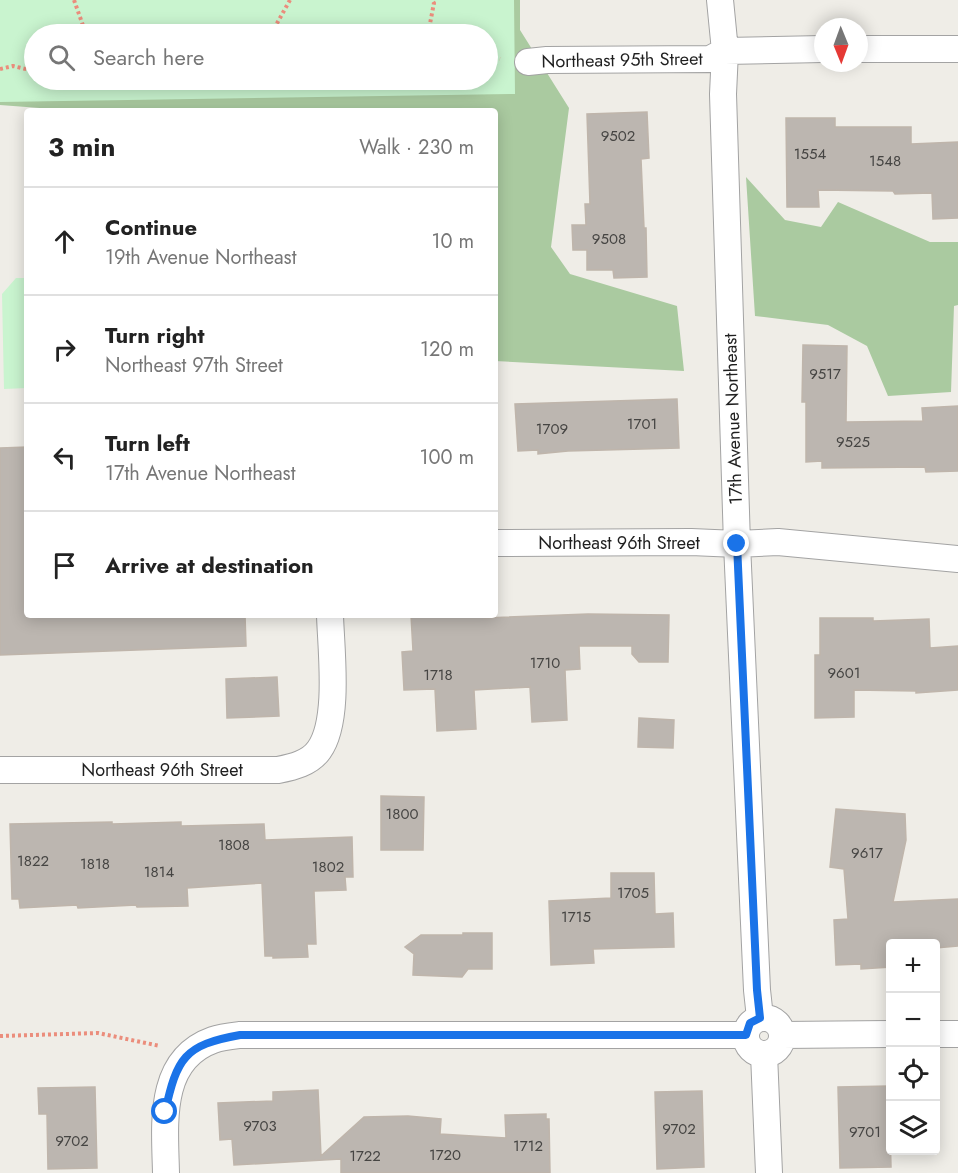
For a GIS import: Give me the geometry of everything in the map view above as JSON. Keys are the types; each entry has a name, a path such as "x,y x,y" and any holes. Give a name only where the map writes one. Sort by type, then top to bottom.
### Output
{"street":[{"name":"17th Avenue Northeast","path":"720,0 725,51 723,94 737,544 757,990 753,1027"},
{"name":"Northeast 95th Street","path":"528,62 710,59 725,51 814,49"},
{"path":"868,49 958,50"},
{"name":"Northeast 96th Street","path":"498,543 691,542 737,544 778,542 958,559"},
{"name":"Northeast 96th Street","path":"0,770 278,770 294,767 308,760 318,751 325,740 330,723 332,704 330,618"},
{"path":"166,1173 165,1112 176,1071 178,1052 212,1040 240,1035 753,1027 766,1017 776,1022 782,1032 778,1048 764,1054 754,1052 749,1047 753,1027"},
{"path":"782,1035 886,1034"},
{"path":"940,1034 958,1034"},
{"path":"764,1054 769,1173"}],"path":[{"path":"74,0 82,24"},
{"path":"277,24 290,0"},
{"path":"430,24 434,3 432,0"},
{"path":"0,69 13,66 24,69"},
{"path":"0,1036 98,1033 178,1052"}],"green space":[{"path":"0,0 24,24 24,90 498,90 498,24 430,24 291,0 520,0 520,30 569,108 551,247 570,274 677,306 684,371 498,361 498,108 40,108 0,105"},
{"path":"0,0 514,0 515,94 0,102"},
{"path":"746,177 785,220 821,227 838,202 930,242 958,242 958,305 954,306 951,392 888,396 867,346 828,325 755,316"},
{"path":"16,278 24,278 24,388 4,389 2,294"}],"building":[{"path":"647,112 649,158 641,159 647,277 614,278 613,270 587,270 587,250 573,250 572,225 586,225 585,204 590,204 587,114"},
{"path":"786,118 835,118 835,127 911,127 911,144 958,142 958,218 933,219 932,193 895,194 893,191 818,190 819,207 787,207"},
{"path":"803,345 847,346 846,422 923,421 922,408 958,406 958,471 926,472 925,467 822,468 822,461 806,462 806,402 802,402"},
{"path":"677,399 679,448 538,454 538,450 518,451 515,404"},
{"path":"24,447 24,618 245,618 246,646 0,655 0,448"},
{"path":"588,614 669,615 668,662 639,662 632,654 632,646 579,646 580,669 565,670 567,720 532,722 530,687 474,690 476,729 437,731 435,689 404,690 402,652 413,651 411,618"},
{"path":"820,618 873,618 873,621 929,619 930,648 958,646 958,690 916,693 916,691 854,690 854,717 815,718 815,655 820,655"},
{"path":"277,677 279,716 227,718 226,679"},
{"path":"639,718 674,720 673,748 638,747"},
{"path":"381,796 424,797 423,850 381,850"},
{"path":"836,809 905,814 906,840 893,902 958,899 958,946 940,948 940,939 886,939 886,967 861,969 861,964 836,965 834,920 848,919 844,869 830,867"},
{"path":"112,822 112,824 181,822 181,826 264,824 265,840 352,837 353,877 345,877 346,890 314,891 316,944 307,944 308,957 273,958 273,956 265,956 262,883 187,888 188,906 137,907 136,905 78,908 77,905 20,908 19,899 12,899 10,824"},
{"path":"611,873 654,873 655,914 673,913 674,947 593,949 594,963 551,965 549,901 611,898"},
{"path":"463,933 492,933 492,969 468,969 462,977 413,975 414,954 405,947 421,935 463,935"},
{"path":"886,1086 886,1155 891,1155 891,1167 840,1168 838,1087"},
{"path":"95,1087 97,1168 48,1169 47,1114 39,1114 38,1088"},
{"path":"318,1090 321,1156 364,1117 408,1116 441,1119 440,1134 506,1138 505,1115 546,1114 546,1119 549,1119 550,1173 341,1173 341,1159 234,1165 232,1139 220,1140 218,1103 273,1101 273,1092"},
{"path":"702,1091 704,1167 657,1169 655,1092"}],"route":[{"path":"165,1112 176,1071 186,1055 212,1040 240,1035 746,1035 750,1023 760,1018 737,544"}]}
